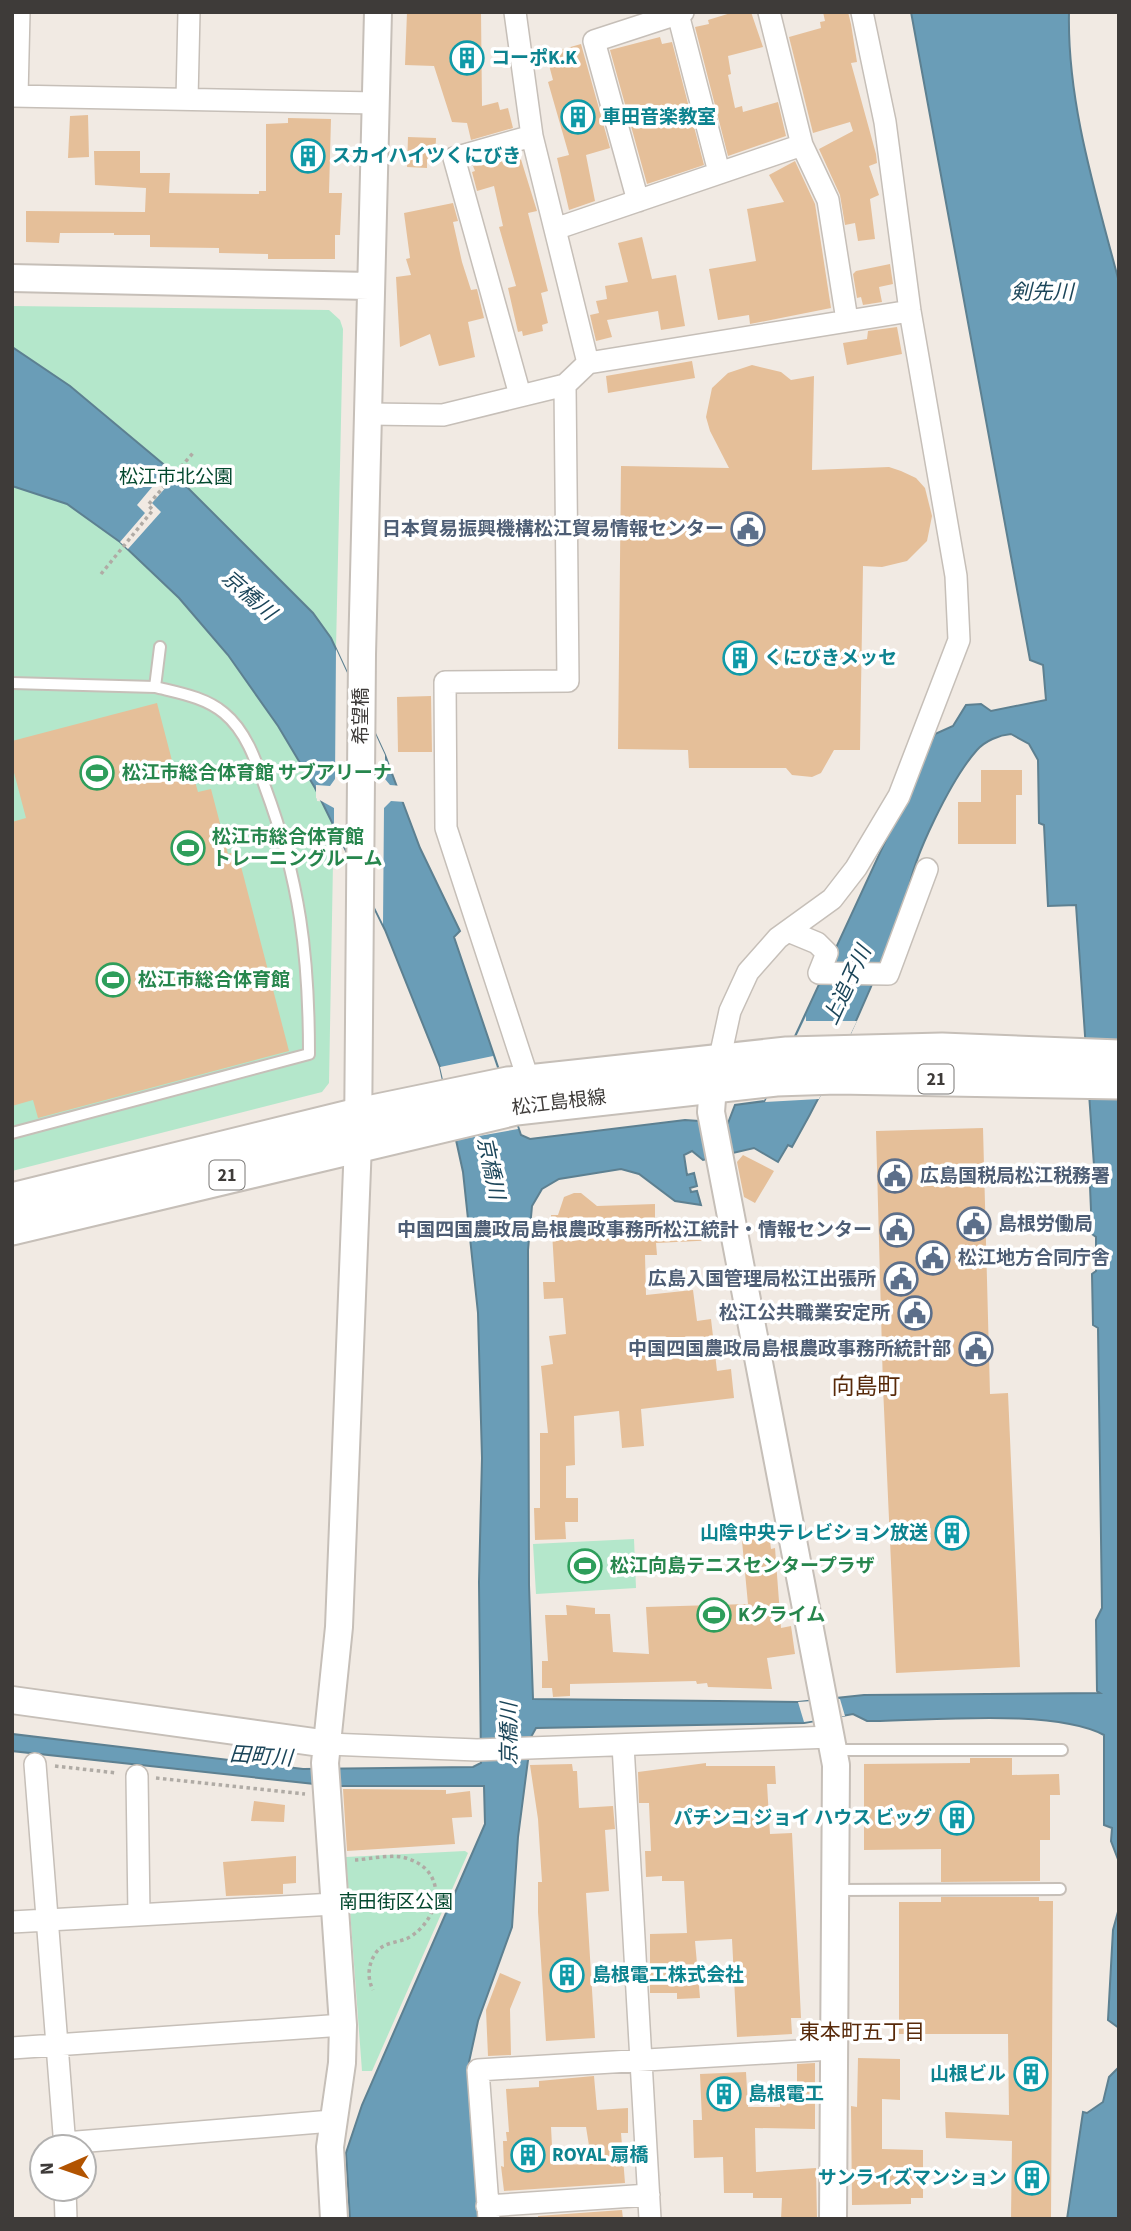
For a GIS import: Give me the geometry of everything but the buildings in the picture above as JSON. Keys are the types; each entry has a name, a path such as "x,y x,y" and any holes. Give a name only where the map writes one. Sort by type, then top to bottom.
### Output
{"main road":[{"name":"松江島根線","path":"1035,1068 1119,1057"},
{"name":"松江島根線","path":"12,1200 358,1129 518,1091 715,1085 781,1066 843,1064 1035,1068 1119,1082"},
{"name":"松江島根線","path":"12,1228 358,1129"}],"street":[{"path":"19,12 15,96 376,103"},
{"path":"187,99 189,12"},
{"name":"希望橋","path":"334,2219 330,2147 342,2063 344,2025 325,1793 326,1754 339,1627 358,1129 362,655 369,414 369,286 378,12"},
{"path":"515,12 532,136 588,363"},
{"path":"769,12 802,145 828,200 847,320"},
{"path":"833,2219 834,1890 831,1738 730,1204 715,1085 730,1011 748,972 788,931 832,899 856,869 899,796 959,640 956,576 911,311 885,122 862,12"},
{"path":"638,201 594,41 680,13 719,172"},
{"path":"520,396 454,158 532,136"},
{"path":"555,229 802,145"},
{"path":"12,278 369,286"},
{"path":"369,414 443,415 565,384 588,363 911,311"},
{"path":"518,1091 446,828 445,682 568,681 565,384"},
{"path":"788,931 817,943 827,953 819,972 888,974 927,869"},
{"path":"12,1700 326,1754 831,1738"},
{"path":"622,1745 650,2219"},
{"path":"35,1764 64,2133"},
{"path":"137,1776 139,1915"},
{"path":"12,1922 334,1904"},
{"path":"12,2048 344,2025"},
{"path":"649,2195 570,2209 488,2212 478,2070 832,2049"},
{"path":"98,2142 332,2121"}],"lane":[{"path":"155,687 160,647"},
{"path":"12,683 155,687 191,695 225,713 238,727 255,758 279,824 298,901 307,956 309,1054 12,1133"},
{"path":"831,1738 1062,1750"},
{"path":"834,1890 1060,1889"}],"path":[{"path":"101,574 153,510 148,505 193,453"},
{"path":"35,1764 282,1793 325,1793"},
{"path":"345,1860 411,1859 426,1869 435,1885 436,1907 429,1919 411,1937 387,1944 374,1955 369,1973 373,1990"}],"green space":[{"name":"松江市北公園","path":"12,306 329,310 340,320 343,329 336,649 316,785 317,801 328,802 334,808 329,1083 322,1092 12,1171"},
{"name":"松江向島テニスセンタープラザ","path":"634,1539 636,1588 536,1594 533,1544"},
{"name":"南田街区公園","path":"468,1853 372,2071 362,2071 346,1857"}],"water":[{"path":"911,12 1069,12 1078,114 1119,282 1119,1862 1111,1841 1112,1828 1104,1825 1104,1735 1082,1727 1054,1721 989,1718 867,1721 853,1714 804,1723 536,1728 531,1737 518,1837 512,1927 478,2021 469,2062 480,2219 350,2219 346,2153 362,2105 485,1824 484,1786 333,1786 12,1751 12,1734 303,1769 473,1767 481,1763 479,1582 482,1458 478,1313 463,1172 440,1067 385,930 315,788 278,726 228,655 179,598 120,542 67,504 12,486 12,347 70,386 168,468 313,613 331,638 385,755 420,848 460,931 454,937 521,1135 530,1139 685,1120 728,1123 735,1105 765,1101 935,734 953,726 966,705 981,704 991,711 1046,700 1043,665 1030,660","holes":["1011,734 1029,744 1038,760 1039,823 1044,825 1048,906 1076,905 1095,1180 1090,1186 1092,1234 1096,1237 1096,1271 1092,1274 1093,1325 1098,1328 1102,1608 1096,1620 1097,1691 1100,1693 864,1695 798,1702 533,1699 529,1585 528,1250 532,1206 542,1189 559,1179 621,1169 639,1174 675,1201 701,1205 697,1191 691,1192 690,1188 697,1186 694,1173 687,1175 684,1155 692,1151 703,1160 754,1148 778,1162 788,1145 792,1147 855,1023 896,926 925,839 956,779 977,750 992,739"]},
{"path":"1119,1908 1119,2028 1108,2020 1113,1930"},
{"path":"1119,2067 1119,2219 1067,2219 1083,2112 1087,2113 1103,2102 1109,2077"}],"pier":[{"path":"168,468 176,476 152,503 161,512 128,549 120,542 145,513 137,505"},
{"path":"336,649 385,755 385,779 390,785 402,786 405,799 405,802 391,801 384,808 383,924 334,825 334,808 316,798 316,785 330,786 335,779"},
{"path":"806,1016 806,1021 857,1021 819,1099 765,1102"},
{"path":"493,1056 518,1129 457,1140 440,1067"},
{"path":"840,1699 845,1716 804,1722 798,1702"}],"place":[{"name":"コーポK.K","path":"467,58"},
{"name":"車田音楽教室","path":"578,117"},
{"name":"スカイハイツくにびき","path":"308,156"},
{"name":"日本貿易振興機構松江貿易情報センター","path":"748,529"},
{"name":"くにびきメッセ","path":"740,658"},
{"name":"松江市総合体育館 サブアリーナ","path":"97,773"},
{"name":"松江市総合体育館 トレーニングルーム","path":"188,848"},
{"name":"松江市総合体育館","path":"113,980"},
{"name":"広島国税局松江税務署","path":"895,1176"},
{"name":"島根労働局","path":"974,1224"},
{"name":"中国四国農政局島根農政事務所松江統計・情報センター","path":"897,1230"},
{"name":"松江地方合同庁舎","path":"933,1258"},
{"name":"広島入国管理局松江出張所","path":"901,1279"},
{"name":"松江公共職業安定所","path":"915,1313"},
{"name":"中国四国農政局島根農政事務所統計部","path":"976,1349"},
{"name":"山陰中央テレビション放送","path":"952,1533"},
{"name":"松江向島テニスセンタープラザ","path":"585,1566"},
{"name":"Kクライム","path":"714,1615"},
{"name":"パチンコ ジョイ ハウス ビッグ","path":"957,1818"},
{"name":"島根電工株式会社","path":"567,1975"},
{"name":"山根ビル","path":"1031,2074"},
{"name":"島根電工","path":"724,2094"},
{"name":"ROYAL 扇橋","path":"528,2155"},
{"name":"サンライズマンション","path":"1032,2178"}],"district":[{"name":"向島町","path":"866,1386"},
{"name":"東本町五丁目","path":"862,2032"}],"water label":[{"name":"剣先川","path":"1042,292"},
{"name":"京橋川","path":"249,595"},
{"name":"上追子川","path":"847,985"},
{"name":"京橋川","path":"491,1168"},
{"name":"京橋川","path":"509,1734"},
{"name":"田町川","path":"261,1756"}]}
